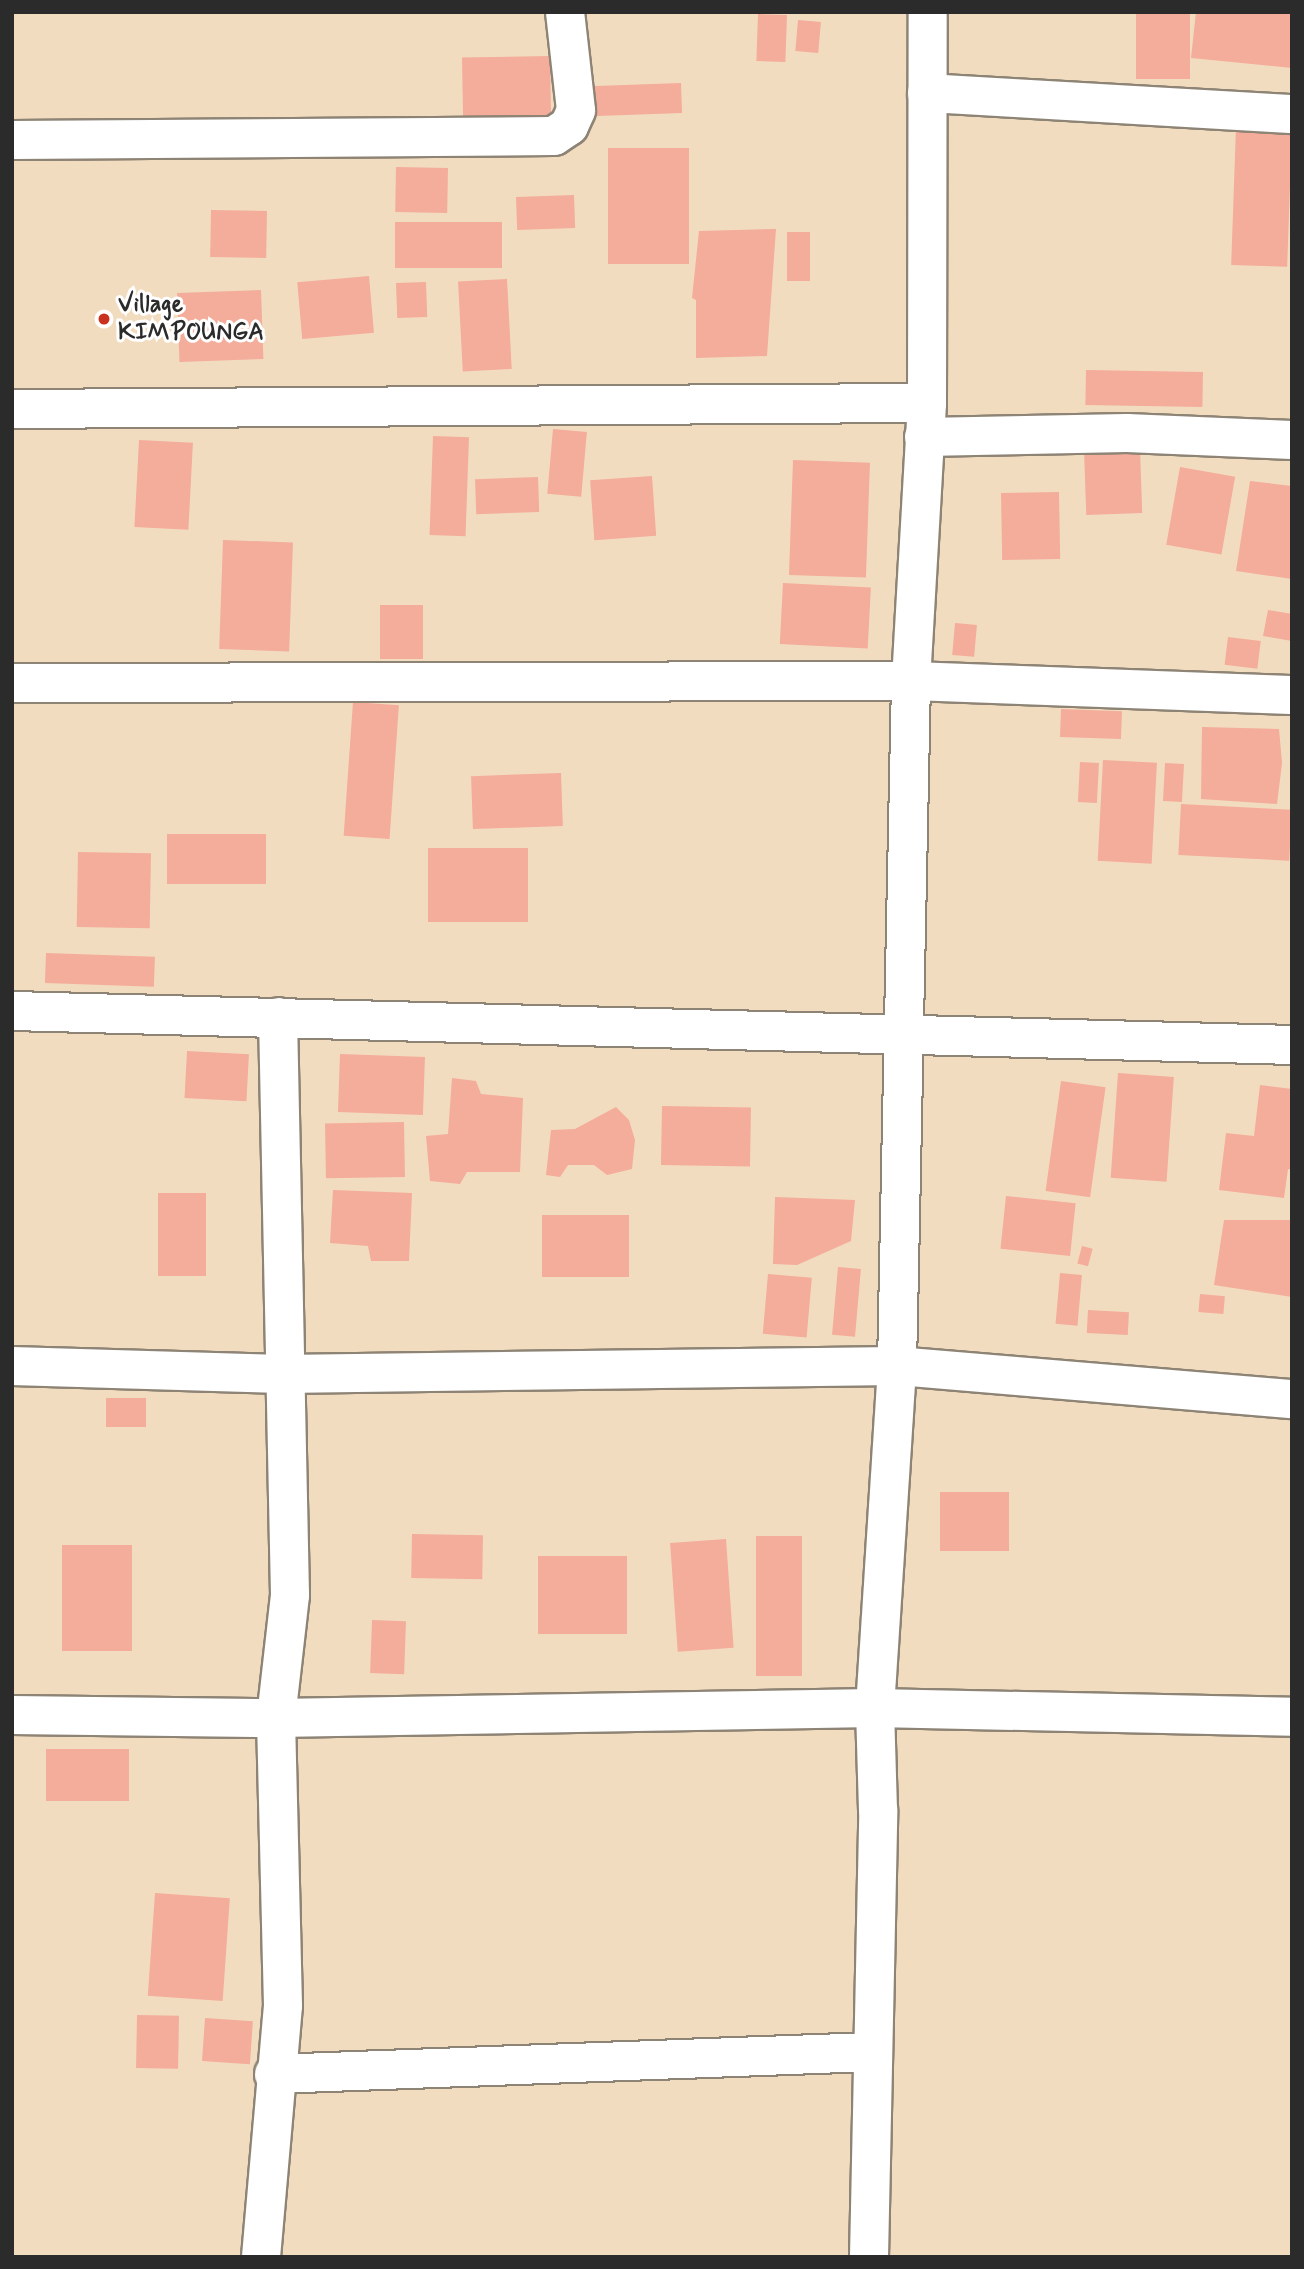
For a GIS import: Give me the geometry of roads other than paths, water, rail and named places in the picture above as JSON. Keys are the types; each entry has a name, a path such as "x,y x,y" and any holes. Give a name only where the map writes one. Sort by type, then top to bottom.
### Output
{"street":[{"path":"12,140 554,136 569,126 576,110 565,12"},
{"path":"869,2257 871,2052 878,1810 876,1707 897,1366 901,1032 911,681 925,420 928,12"},
{"path":"927,93 1292,114"},
{"path":"12,409 925,420 1292,440"},
{"path":"12,683 911,681 1292,695"},
{"path":"12,1011 901,1032 1292,1045"},
{"path":"261,2257 274,2074 283,2006 276,1718 290,1595 282,1374 278,1017"},
{"path":"12,1366 282,1374 897,1366 1292,1399"},
{"path":"12,1715 276,1718 876,1707 1292,1717"},
{"path":"274,2074 871,2052"}],"place":[{"name":"Village KIMPOUNGA","path":"104,319"}]}
